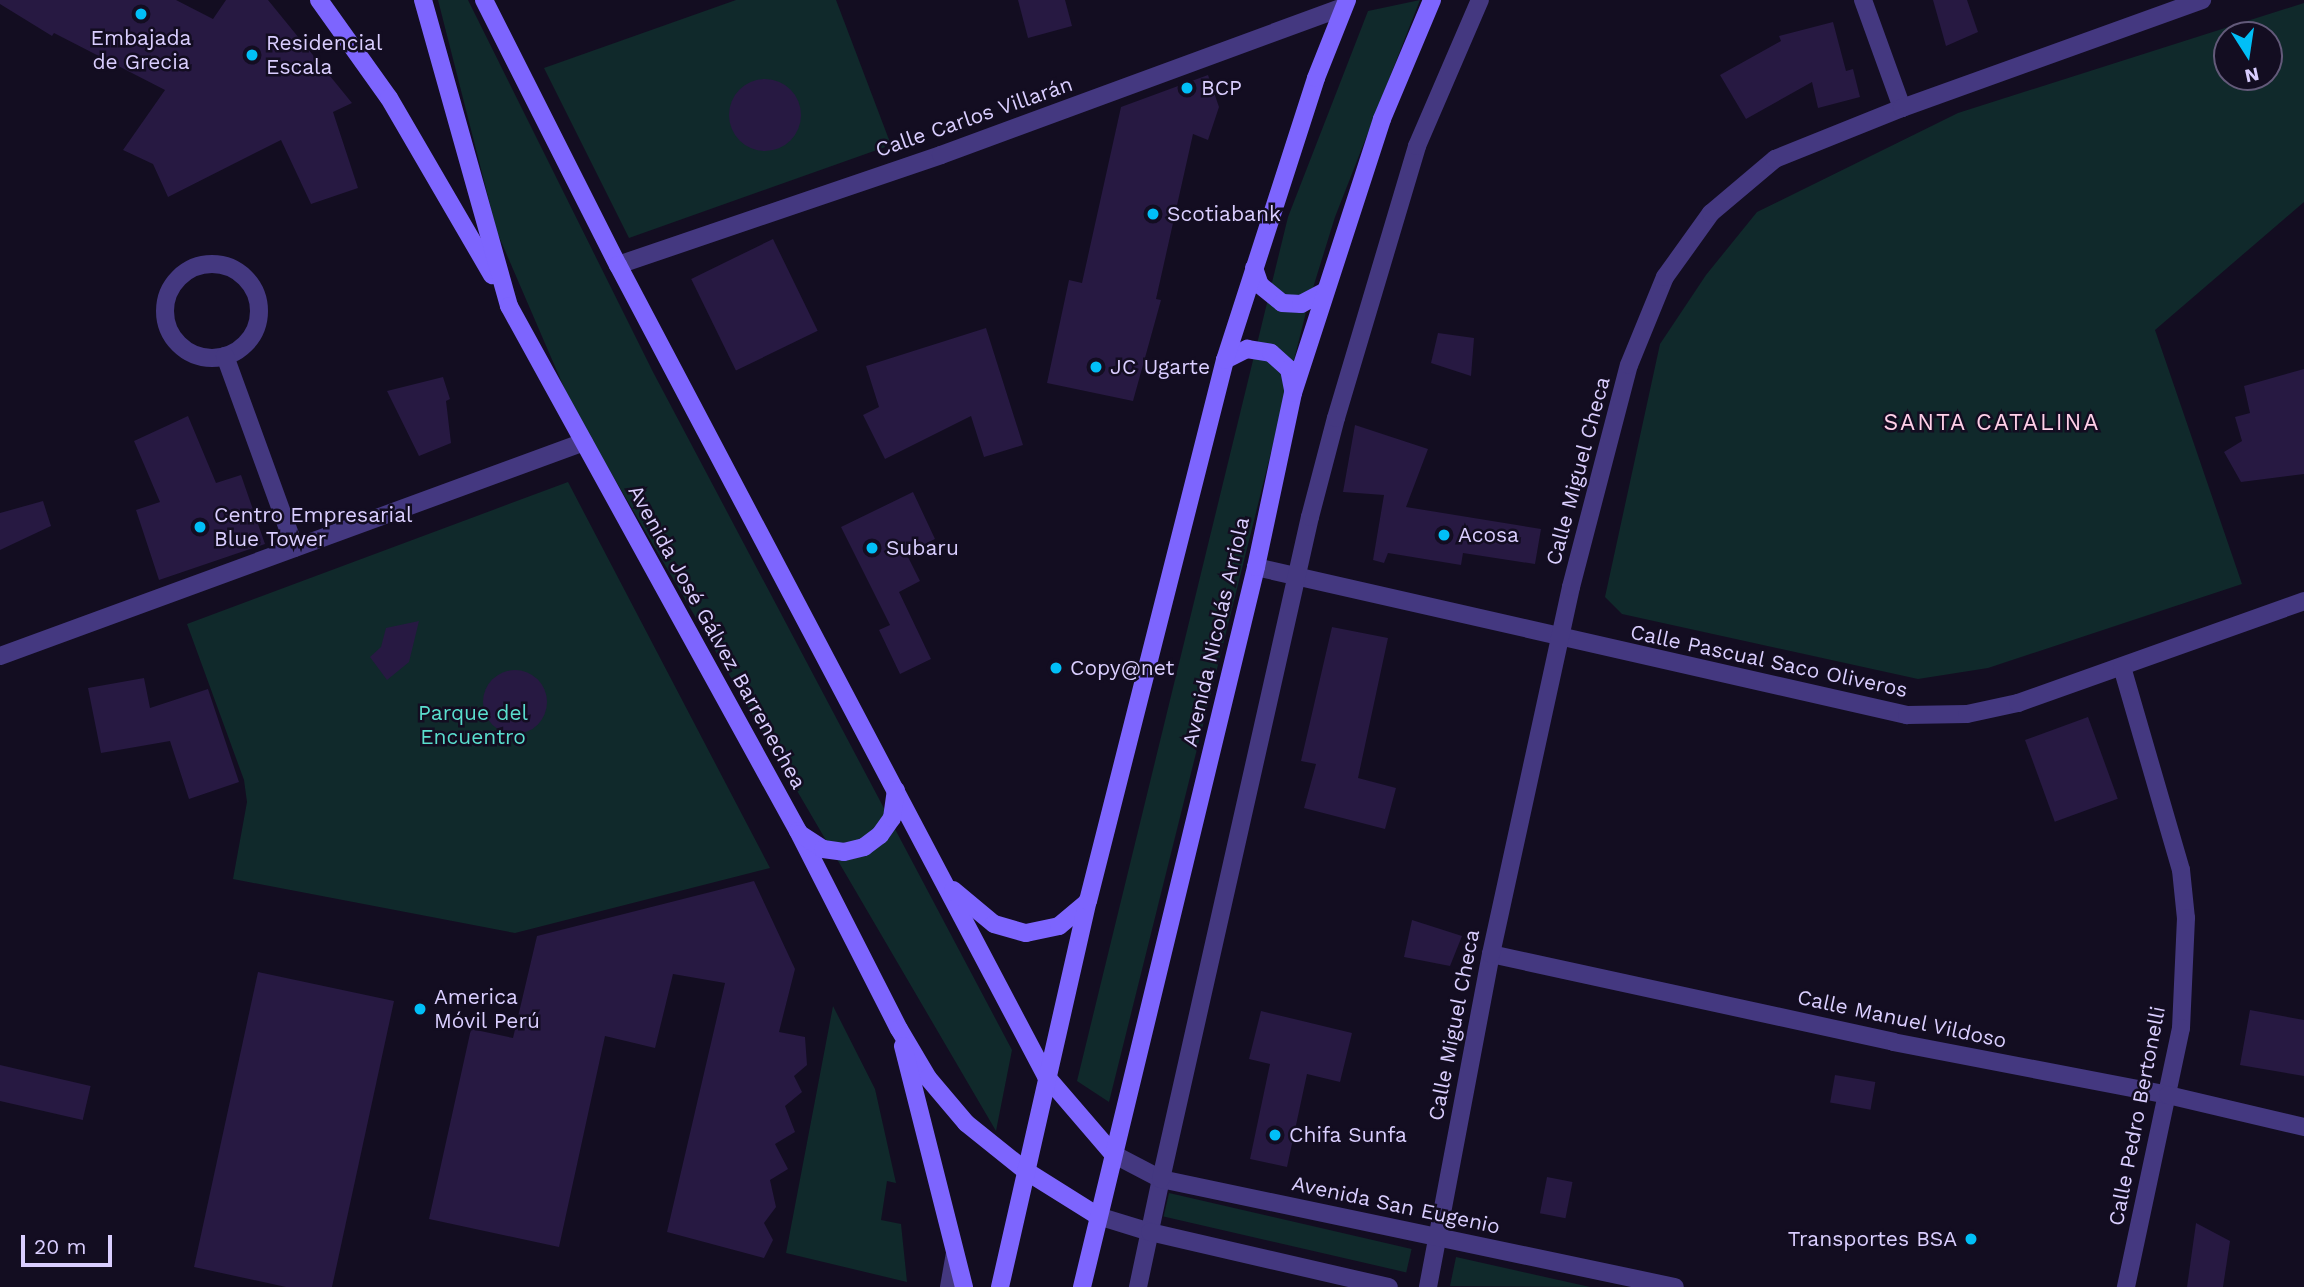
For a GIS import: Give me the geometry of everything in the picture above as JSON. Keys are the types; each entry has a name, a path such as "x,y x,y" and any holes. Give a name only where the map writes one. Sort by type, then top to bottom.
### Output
{"main road":[{"path":"318,0 389,98 509,306"},
{"name":"Avenida José Gálvez Barrenechea","path":"423,0 509,306 798,831 898,1029 945,1101 1026,1171 1098,1216"},
{"path":"484,0 618,265 1046,1076 1113,1154"},
{"name":"Avenida Nicolás Arriola","path":"1082,1287 1256,567 1293,393 1382,119 1432,0"},
{"path":"1000,1287 1088,901 1226,360 1254,268 1345,4"},
{"path":"1254,268 1260,285 1282,303 1301,304 1325,291"},
{"path":"1226,360 1247,349 1271,353 1289,369 1293,393"},
{"path":"798,831 823,849 844,852 864,847 880,835 892,818 896,790"},
{"path":"940,877 985,918 1015,932 1035,933 1059,926 1088,901"},
{"path":"898,1029 964,1287"}],"street":[{"path":"1138,1287 1297,576 1336,418 1417,146 1480,0"},
{"path":"1863,0 1902,107"},
{"name":"Calle Miguel Checa","path":"1428,1287 1491,954 1560,638 1629,365 1665,277 1711,213 1775,159 1902,107 2202,0"},
{"name":"Calle Carlos Villarán","path":"618,265 942,155 1345,4"},
{"path":"198,265 230,266 243,274 259,300 256,330 247,343 225,356 205,358 189,353 168,329 165,306 173,283 198,265"},
{"path":"225,356 295,548"},
{"path":"0,656 584,442"},
{"name":"Calle Pascual Saco Oliveros","path":"1256,567 1907,715 1992,709 2122,667 2304,601"},
{"name":"Calle Pedro Bertonelli","path":"2122,667 2181,870 2185,906 2181,1028 2126,1287"},
{"name":"Calle Manuel Vildoso","path":"1491,954 1893,1042 2168,1095 2304,1127"},
{"name":"Avenida San Eugenio","path":"1113,1154 1161,1179 1675,1287"},
{"path":"1098,1216 1150,1232 1390,1287"},
{"path":"949,1287 955,1254"}],"green space":[{"path":"438,0 468,0 653,372 1012,1050 996,1131 572,406 497,232"},
{"path":"736,0 836,0 891,145 629,238 544,68"},
{"path":"1420,0 1335,217 1308,304 1109,1102 1077,1081 1288,217 1368,11"},
{"path":"2304,3 2304,202 2155,330 2242,584 1988,668 1918,679 1622,614 1605,597 1660,344 1706,275 1757,212 1958,113 2213,32 2213,91 2283,91 2283,21 2247,21"},
{"name":"Parque del Encuentro","path":"568,482 770,868 515,933 233,879 247,802 244,780 187,624"},
{"path":"833,1006 875,1089 896,1183 887,1181 881,1220 901,1224 907,1282 786,1253"},
{"path":"1169,1193 1412,1249 1406,1272 1164,1216"},
{"path":"1456,1257 1590,1287 1450,1286"}],"building":[{"name":"Residencial Escala","path":"0,0 176,0 213,19 226,0 268,0 352,103 333,112 358,188 311,204 281,140 168,197 153,164 123,150 165,90 54,33 52,36 0,4"},
{"path":"1018,0 1065,0 1072,26 1028,38"},
{"path":"1933,0 1967,0 1978,32 1946,46"},
{"path":"1833,22 1846,71 1853,69 1860,97 1818,108 1812,82 1746,119 1720,75 1781,41 1779,36"},
{"path":"1208,75 1219,107 1208,140 1193,134 1156,299 1161,300 1133,401 1047,383 1069,280 1082,283 1121,107"},
{"path":"772,79 791,89 799,101 799,129 791,141 779,149 758,151 739,141 731,129 729,108 739,89 751,81"},
{"path":"773,239 818,331 736,371 691,279"},
{"path":"986,328 1023,445 984,457 971,416 885,459 863,415 879,407 866,366"},
{"path":"1438,333 1474,338 1471,376 1431,363"},
{"path":"2304,369 2304,474 2241,482 2224,452 2242,441 2235,417 2250,413 2244,386"},
{"path":"443,377 450,399 446,401 451,443 419,456 387,391"},
{"name":"Centro Empresarial Blue Tower","path":"188,416 216,483 241,475 265,544 159,580 136,510 160,502 134,441"},
{"path":"1355,425 1428,449 1406,507 1541,529 1535,564 1463,553 1461,565 1388,553 1384,563 1373,560 1384,495 1343,492"},
{"path":"913,492 935,539 906,553 920,581 899,592 931,659 900,674 879,630 890,625 841,527"},
{"path":"43,501 51,526 0,550 0,513"},
{"path":"419,621 409,662 387,680 370,657 381,647 386,628"},
{"path":"1332,627 1388,638 1358,778 1396,788 1385,829 1304,808 1316,764 1301,761"},
{"path":"509,670 521,670 538,679 545,690 545,714 538,725 521,734 509,734 497,729 488,720 483,708 483,696 488,684 497,675"},
{"path":"144,678 150,708 208,689 239,782 189,799 170,741 101,753 88,688"},
{"path":"2088,717 2118,799 2055,822 2025,740"},
{"path":"754,881 795,969 779,1032 805,1037 807,1065 794,1076 802,1092 785,1106 795,1132 775,1144 788,1169 770,1180 776,1207 764,1223 773,1240 764,1258 667,1232 725,983 673,974 655,1048 605,1036 559,1247 429,1219 471,1029 513,1038 537,936"},
{"path":"1412,920 1462,936 1450,966 1404,957"},
{"path":"258,972 394,1001 332,1287 286,1287 194,1267"},
{"path":"2250,1010 2304,1020 2304,1076 2240,1065"},
{"path":"1261,1011 1352,1033 1340,1082 1307,1074 1287,1167 1250,1159 1270,1064 1249,1059"},
{"path":"0,1065 91,1086 83,1120 0,1101"},
{"path":"1835,1075 1875,1082 1871,1110 1830,1103"},
{"path":"1547,1177 1573,1182 1565,1218 1540,1213"},
{"path":"2196,1223 2230,1241 2223,1287 2187,1287"}],"place":[{"name":"Embajada de Grecia","path":"141,14"},
{"name":"Residencial Escala","path":"252,55"},
{"name":"BCP","path":"1187,88"},
{"name":"Scotiabank","path":"1153,214"},
{"name":"JC Ugarte","path":"1096,367"},
{"name":"Centro Empresarial Blue Tower","path":"200,527"},
{"name":"Acosa","path":"1444,535"},
{"name":"Subaru","path":"872,548"},
{"name":"Copy@net","path":"1056,668"},
{"name":"America Móvil Perú","path":"420,1009"},
{"name":"Chifa Sunfa","path":"1275,1135"},
{"name":"Transportes BSA","path":"1971,1239"}],"district":[{"name":"SANTA CATALINA","path":"1992,423"}]}
